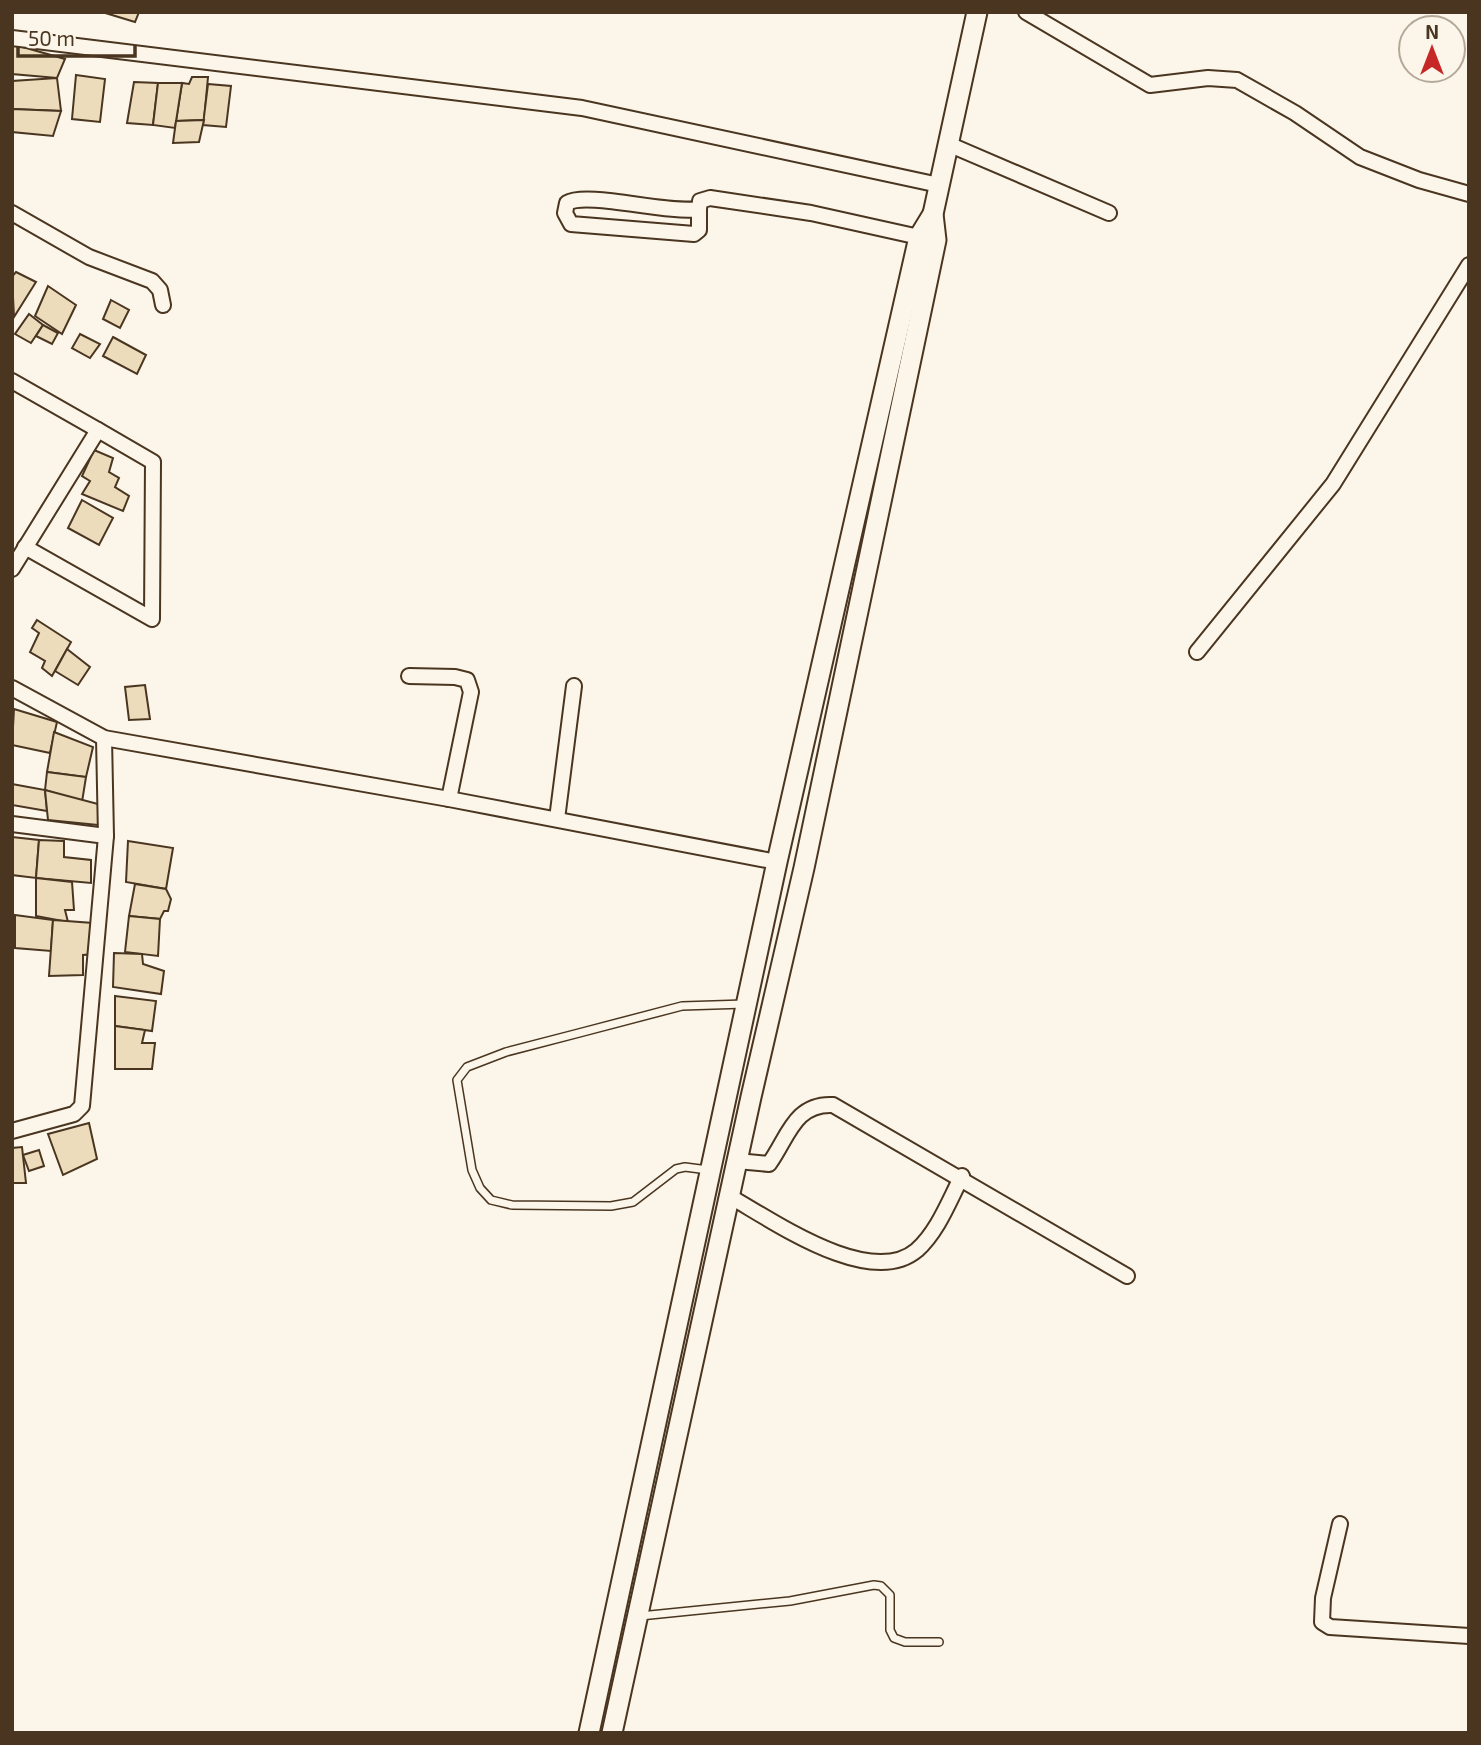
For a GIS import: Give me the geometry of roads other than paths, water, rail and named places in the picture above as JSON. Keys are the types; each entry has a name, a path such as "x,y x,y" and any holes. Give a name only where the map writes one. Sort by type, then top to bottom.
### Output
{"main road":[{"path":"612,1733 729,1196 804,868 936,240 933,214 977,12"},
{"path":"589,1733 776,862 919,237 933,214"}],"street":[{"path":"1026,12 1150,85 1208,78 1237,80 1295,113 1360,157 1419,180 1469,194"},
{"path":"12,38 582,108 939,185"},
{"path":"948,145 1109,213"},
{"path":"699,209 668,210 582,198 567,203 565,213 572,224 694,234 699,230 699,209 704,199 731,200 811,213 919,237"},
{"path":"12,213 89,257 152,281 160,289 163,305"},
{"path":"1197,652 1334,484 1469,265"},
{"path":"12,381 153,462 152,620 25,547"},
{"path":"12,569 98,430"},
{"path":"409,676 455,677 467,680 471,692 449,799"},
{"path":"557,820 574,686"},
{"path":"12,688 104,738 449,799 776,862"},
{"path":"12,1131 74,1114 82,1106 106,836 104,738"},
{"path":"12,824 106,836"},
{"path":"737,1161 769,1164 792,1122 815,1105 833,1105 961,1176 1127,1276"},
{"path":"729,1196 849,1259 877,1263 915,1252 931,1235 961,1176"},
{"path":"1340,1524 1323,1598 1322,1622 1330,1627 1469,1636"}],"lane":[{"path":"710,1170 685,1167 676,1169 633,1202 611,1206 512,1205 491,1199 480,1188 472,1170 457,1080 467,1067 567,1036 682,1006 746,1004"},
{"path":"636,1616 790,1601 874,1585 881,1586 890,1595 890,1630 894,1638 905,1642 939,1642"}]}
